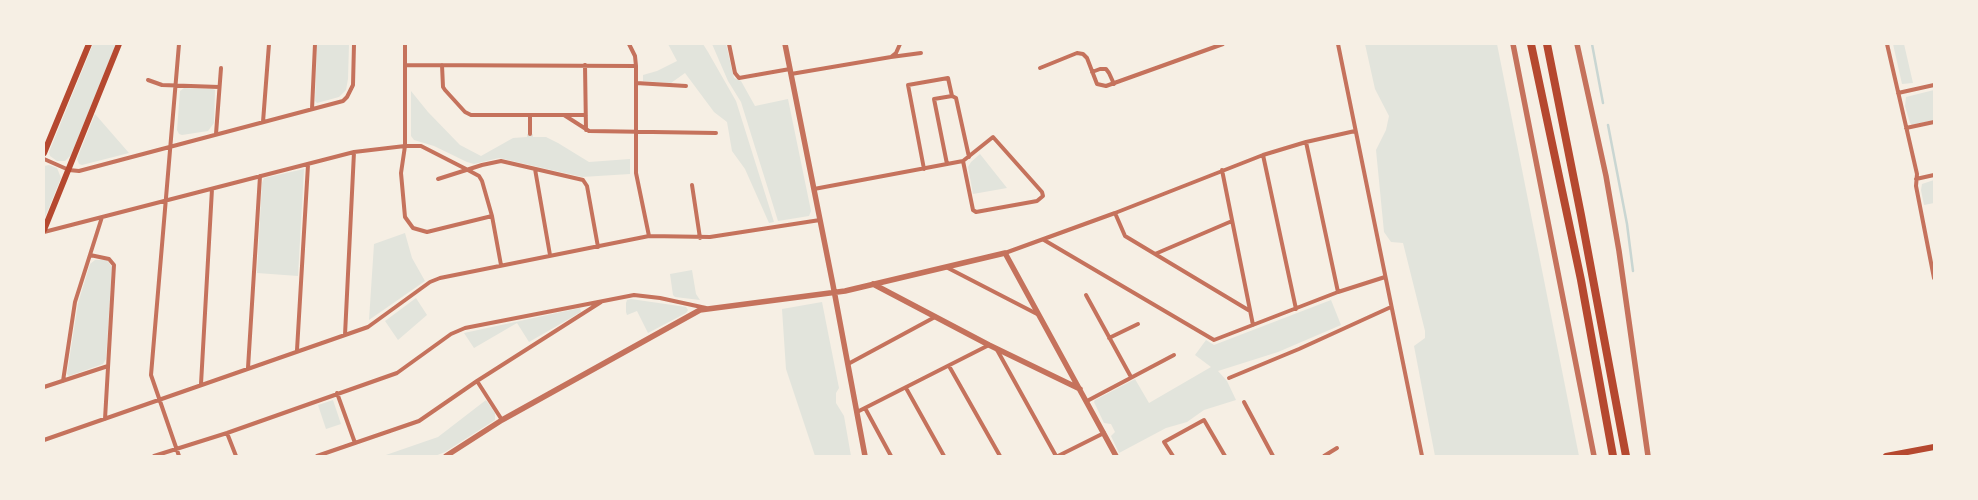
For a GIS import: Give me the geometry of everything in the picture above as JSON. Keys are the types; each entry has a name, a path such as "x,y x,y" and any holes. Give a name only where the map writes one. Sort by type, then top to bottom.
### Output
{"highway":[{"path":"1531,44 1581,280 1612,456"},
{"path":"1547,44 1626,456"}],"main road":[{"path":"44,153 89,44"},
{"path":"44,231 119,44"},
{"path":"1886,456 1934,447"}],"street":[{"path":"179,456 158,399 151,375 175,85 180,44"},
{"path":"263,122 268,44"},
{"path":"312,109 315,44"},
{"path":"44,159 69,170 79,171 170,145 343,101 347,98 353,85 354,44"},
{"path":"405,44 405,146 400,173 405,217 413,228 427,232 492,216"},
{"path":"629,44 635,56 636,66 636,173 649,236"},
{"path":"729,44 736,75 739,78 921,53"},
{"path":"785,44 835,293 865,456"},
{"path":"891,57 896,53 900,44"},
{"path":"1040,68 1080,53 1086,56 1099,86 1106,86 1223,44"},
{"path":"1338,44 1384,277 1422,456"},
{"path":"1513,44 1594,456"},
{"path":"1577,44 1608,184 1648,456"},
{"path":"1887,44 1906,128 1934,278"},
{"path":"405,65 636,66"},
{"path":"442,65 443,87 465,112 476,116 586,115"},
{"path":"585,65 586,130"},
{"path":"216,134 221,68"},
{"path":"1092,72 1100,69 1106,69 1110,73 1114,84"},
{"path":"924,169 908,86 909,84 948,78 952,96 956,98 969,158"},
{"path":"148,80 162,85 219,87"},
{"path":"636,83 686,86"},
{"path":"1898,93 1934,85"},
{"path":"948,164 934,99 952,96"},
{"path":"530,115 530,134"},
{"path":"564,115 586,130 716,133"},
{"path":"1906,128 1934,122"},
{"path":"446,456 502,420 676,322 706,308 835,293 1005,253 1044,240 1264,155 1306,142 1356,131"},
{"path":"814,189 963,161 969,158 992,137 1043,194 1042,198 1037,201 976,212 974,210 963,161"},
{"path":"1306,142 1338,292"},
{"path":"44,231 354,152 405,146 425,147 479,176 482,181 492,216 501,265"},
{"path":"345,335 354,152"},
{"path":"1264,155 1296,309"},
{"path":"438,179 466,169 501,161 585,181 598,247"},
{"path":"297,350 308,164"},
{"path":"535,169 550,255"},
{"path":"1222,170 1254,325"},
{"path":"1916,179 1934,175"},
{"path":"248,368 260,176"},
{"path":"692,186 700,238"},
{"path":"200,384 212,189"},
{"path":"1115,213 1124,236 1250,311"},
{"path":"63,381 75,302 102,217"},
{"path":"44,440 297,350 368,327 435,280 501,265 649,236 700,238 820,220"},
{"path":"1155,254 1232,221"},
{"path":"1044,240 1211,339 1218,340 1338,292 1384,277"},
{"path":"1005,253 1116,456"},
{"path":"90,255 109,259 113,261 114,265 105,419"},
{"path":"946,267 1039,315"},
{"path":"873,284 989,345 1080,389"},
{"path":"154,456 227,433 401,371 452,334 465,328 634,295 660,298 706,308"},
{"path":"1086,296 1131,378"},
{"path":"316,456 419,421 477,381 604,300"},
{"path":"1229,378 1391,307"},
{"path":"848,364 934,317"},
{"path":"1109,338 1138,324"},
{"path":"857,412 989,345"},
{"path":"996,348 1057,456 1104,433"},
{"path":"1087,401 1174,355"},
{"path":"44,388 108,366"},
{"path":"950,366 1000,456"},
{"path":"477,381 502,420"},
{"path":"906,388 944,456"},
{"path":"337,393 354,443"},
{"path":"1244,402 1273,456"},
{"path":"866,408 891,456"},
{"path":"1172,456 1164,442 1204,420 1225,456"},
{"path":"227,433 236,456"},
{"path":"1324,456 1337,448"}],"shaded area":[{"path":"93,44 116,44 71,155 65,161 57,161 50,156 49,152"},
{"path":"317,44 349,44 348,79 346,90 339,97 317,103 315,101"},
{"path":"668,44 703,44 708,52 736,101 774,222 769,223 745,169 732,151 727,122 714,112 685,73 671,83 643,81 643,75 657,71 677,61"},
{"path":"712,44 726,44 734,78 741,81 755,106 788,99 811,211 809,216 778,221 741,102 728,81"},
{"path":"1365,44 1497,44 1579,456 1435,456 1414,346 1425,338 1425,331 1403,243 1391,242 1384,232 1376,150 1386,130 1389,116 1375,89"},
{"path":"1893,44 1904,44 1913,83 1902,84"},
{"path":"184,88 215,90 214,123 208,131 182,135 179,134 177,130 180,91"},
{"path":"1934,90 1934,120 1912,125 1905,106 1906,97"},
{"path":"411,91 428,112 460,145 481,156 513,138 527,137 527,134 533,134 533,137 546,137 558,143 589,162 630,159 630,174 582,177 499,158 474,164 467,162 434,146 414,140 411,136"},
{"path":"95,114 129,153 82,165 79,164 77,159"},
{"path":"980,154 1007,188 973,194 968,167"},
{"path":"49,165 57,168 61,178 44,220 44,166"},
{"path":"304,169 298,276 257,273 262,183 264,178"},
{"path":"1934,180 1934,203 1924,205 1921,190 1922,184"},
{"path":"405,233 412,258 425,281 369,320 374,244"},
{"path":"95,260 107,260 112,267 106,359 103,364 69,376 67,374 78,303 90,264"},
{"path":"692,270 696,294 700,300 675,297 673,295 670,274"},
{"path":"416,298 427,315 398,340 385,321"},
{"path":"631,299 686,307 688,310 686,313 648,333 637,311 627,315 626,303 627,300"},
{"path":"1331,300 1341,325 1278,352 1218,371 1227,381 1236,400 1204,410 1187,422 1166,428 1119,453 1111,436 1115,432 1111,424 1104,423 1094,402 1095,400 1135,379 1149,403 1211,367 1195,355 1206,340 1214,345"},
{"path":"822,302 839,388 836,393 836,403 844,416 851,456 815,456 786,369 782,309"},
{"path":"580,308 581,312 529,342 517,323 474,348 464,333"},
{"path":"333,400 341,424 326,429 318,405"},
{"path":"486,400 495,413 495,420 445,452 435,456 383,456 438,437"}],"waterway":[{"path":"1592,44 1603,103"},
{"path":"1608,125 1627,224 1633,271"}]}
